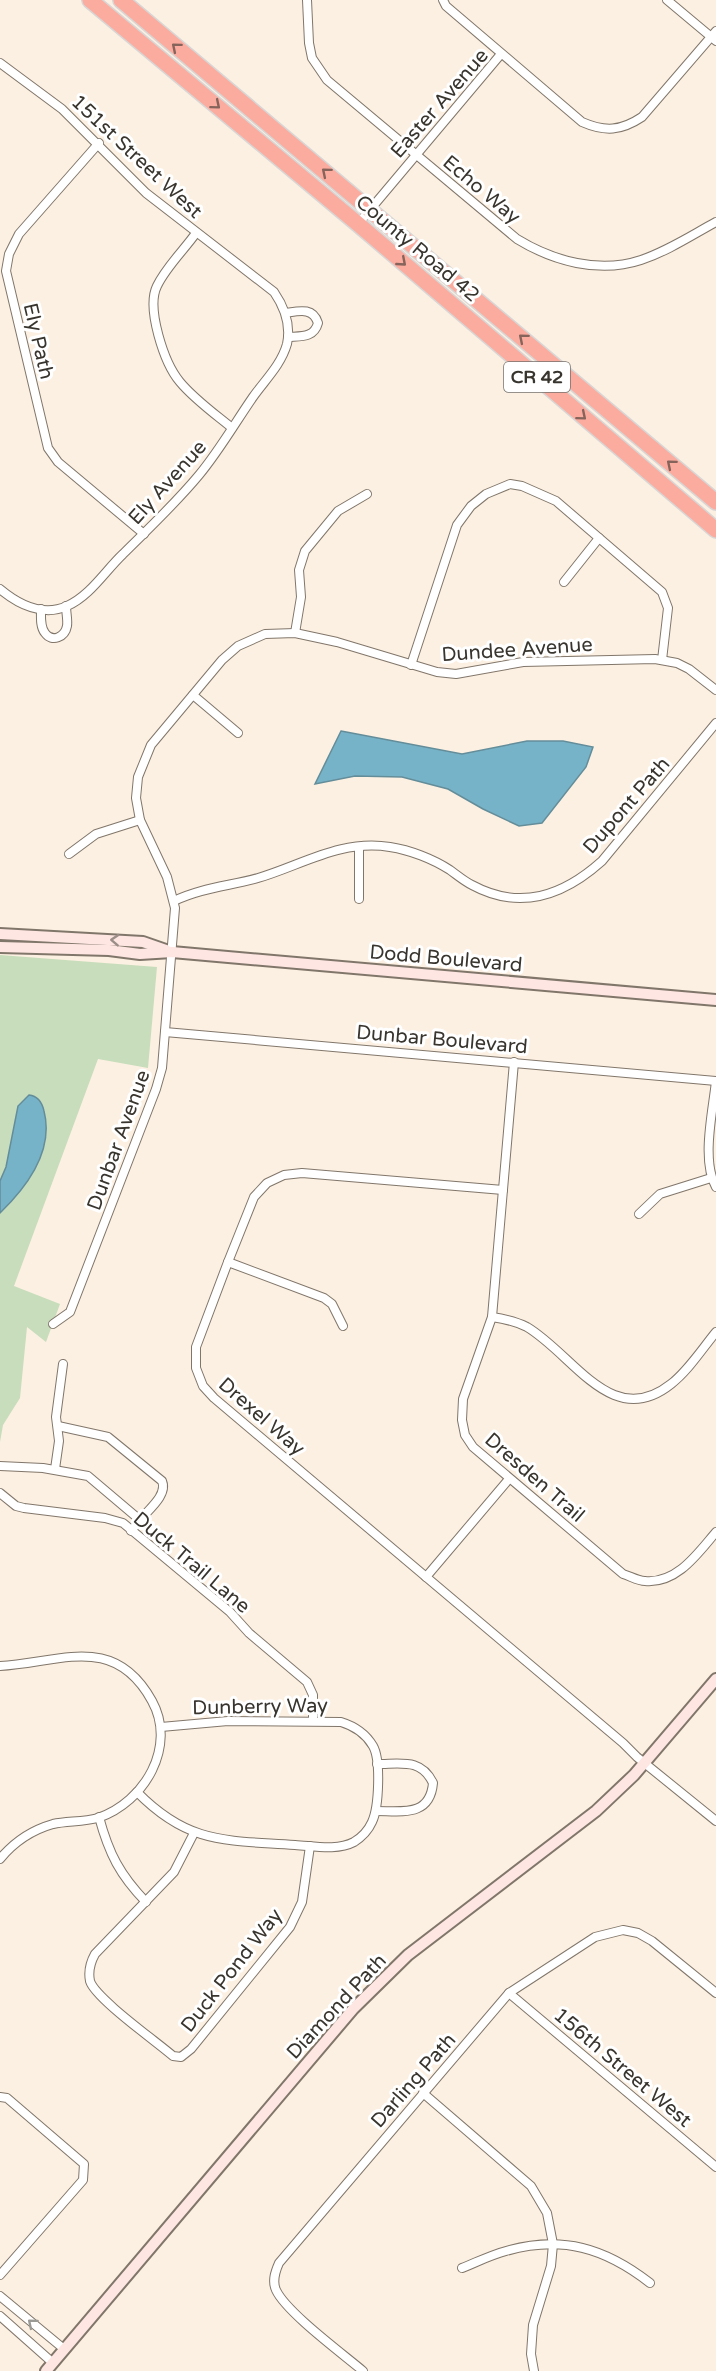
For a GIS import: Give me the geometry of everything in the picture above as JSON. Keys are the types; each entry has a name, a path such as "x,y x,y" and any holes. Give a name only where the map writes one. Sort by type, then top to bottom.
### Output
{"highway":[{"name":"County Road 42","path":"90,0 358,224 716,530"},
{"name":"County Road 42","path":"121,0 716,502"}],"street":[{"name":"Echo Way","path":"307,0 312,58 327,80 517,239 538,252 565,261 602,266 639,261 665,250 716,222"},
{"path":"443,0 446,6 501,54"},
{"path":"667,0 714,36"},
{"name":"Easter Avenue","path":"358,224 501,54 582,122 597,129 614,130 629,126 642,117 714,36"},
{"name":"151st Street West","path":"0,63 62,108 146,193 254,275 278,297"},
{"name":"Ely Path","path":"99,143 19,234 9,254 6,271 48,448 58,462 144,534"},
{"path":"196,233 157,285 152,299 155,321 170,368 181,384 232,428"},
{"name":"Ely Avenue","path":"66,606 95,584 198,477 278,364 288,337 286,313 278,297"},
{"path":"286,313 307,311 312,313 318,323 313,333 308,336 288,337"},
{"path":"411,665 457,525 471,506 486,494 510,484 522,486 556,501 662,592 668,608 662,660"},
{"path":"295,633 301,597 299,570 305,551 338,511 367,494"},
{"path":"564,582 599,538"},
{"path":"0,589 25,606 41,609 66,606 67,627 63,634 51,639 45,634 42,627 41,609"},
{"name":"Dundee Avenue","path":"172,952 174,901 167,878 140,820 136,787 145,756 156,738 222,660 238,646 265,634 295,633 337,642 437,672 456,674 523,662 662,660 689,669 716,690"},
{"path":"193,695 238,733"},
{"name":"Dupont Path","path":"174,901 193,892 273,873 324,852 389,847 448,869 482,890 515,899 537,898 572,884 602,861 716,723"},
{"path":"69,854 96,834 140,820"},
{"path":"359,848 359,899"},
{"path":"0,934 143,942 172,952"},
{"path":"0,947 109,950 140,954 172,952"},
{"name":"Dodd Boulevard","path":"172,952 716,1000"},
{"name":"Dunbar Avenue","path":"53,1324 70,1312 156,1089 162,1068 172,952"},
{"name":"Dunbar Boulevard","path":"165,1032 716,1081"},
{"name":"Dresden Trail","path":"514,1062 492,1317 464,1399 462,1420 465,1435 473,1447 509,1479 623,1574 646,1581 671,1577 689,1564 716,1532"},
{"path":"716,1081 708,1158 711,1178 716,1187"},
{"name":"Drexel Way","path":"503,1190 302,1173 284,1175 267,1183 254,1197 228,1262 196,1347 196,1368 203,1386 214,1398 716,1821"},
{"path":"639,1214 660,1194 711,1178"},
{"path":"228,1262 324,1298 332,1304 343,1326"},
{"path":"492,1317 511,1320 528,1328 610,1395 630,1400 650,1398 673,1383 716,1332"},
{"path":"55,1469 59,1442 56,1417 63,1364"},
{"path":"58,1426 108,1437 157,1476 165,1486 163,1493 131,1531"},
{"path":"0,1466 55,1469 88,1476 140,1520"},
{"path":"426,1577 509,1479"},
{"name":"Duck Trail Lane","path":"0,1494 16,1506 24,1508 123,1523 230,1612 249,1633 307,1682 313,1695 313,1721"},
{"path":"0,1666 83,1655 112,1662 134,1678 146,1692 158,1711 161,1727 159,1757 149,1778 118,1808 99,1818 54,1824 30,1832 8,1849 0,1859"},
{"name":"Diamond Path","path":"49,2367 352,2009 408,1955 596,1811 645,1763 716,1678"},
{"name":"Dunberry Way","path":"137,1792 162,1815 194,1833 240,1842 339,1847 363,1836 376,1811 378,1764 375,1748 360,1732 341,1722 202,1722 161,1727"},
{"path":"376,1811 412,1811 421,1808 429,1800 433,1783 424,1768 414,1764 378,1764"},
{"path":"99,1818 110,1855 119,1871 146,1902"},
{"name":"Duck Pond Way","path":"194,1833 174,1872 95,1954 89,1969 90,1982 100,1996 173,2056 181,2056 191,2049 290,1927 302,1902 310,1846"},
{"name":"Darling Path","path":"363,2371 286,2304 276,2289 274,2274 279,2263 509,1993 595,1936 622,1930 638,1933 652,1941 716,1993"},
{"name":"156th Street West","path":"509,1993 716,2166"},
{"path":"423,2093 531,2186 547,2213 553,2244 550,2266 533,2325 531,2354 534,2371"},
{"path":"0,2097 7,2098 84,2164 83,2180 0,2275"},
{"path":"462,2268 506,2251 553,2244 579,2246 606,2254 629,2267 650,2283"},
{"path":"0,2296 64,2349"},
{"path":"0,2316 49,2367"}],"green space":[{"path":"0,955 157,967 148,1068 98,1059 14,1286 60,1304 46,1342 27,1327 20,1398 3,1425 0,1442"}],"water":[{"path":"341,731 462,754 527,741 563,741 593,747 586,767 542,823 519,826 448,789 402,777 355,776 315,784"},
{"path":"29,1095 37,1098 43,1108 46,1126 42,1154 20,1192 0,1213 0,1181 6,1167 18,1106"}]}
